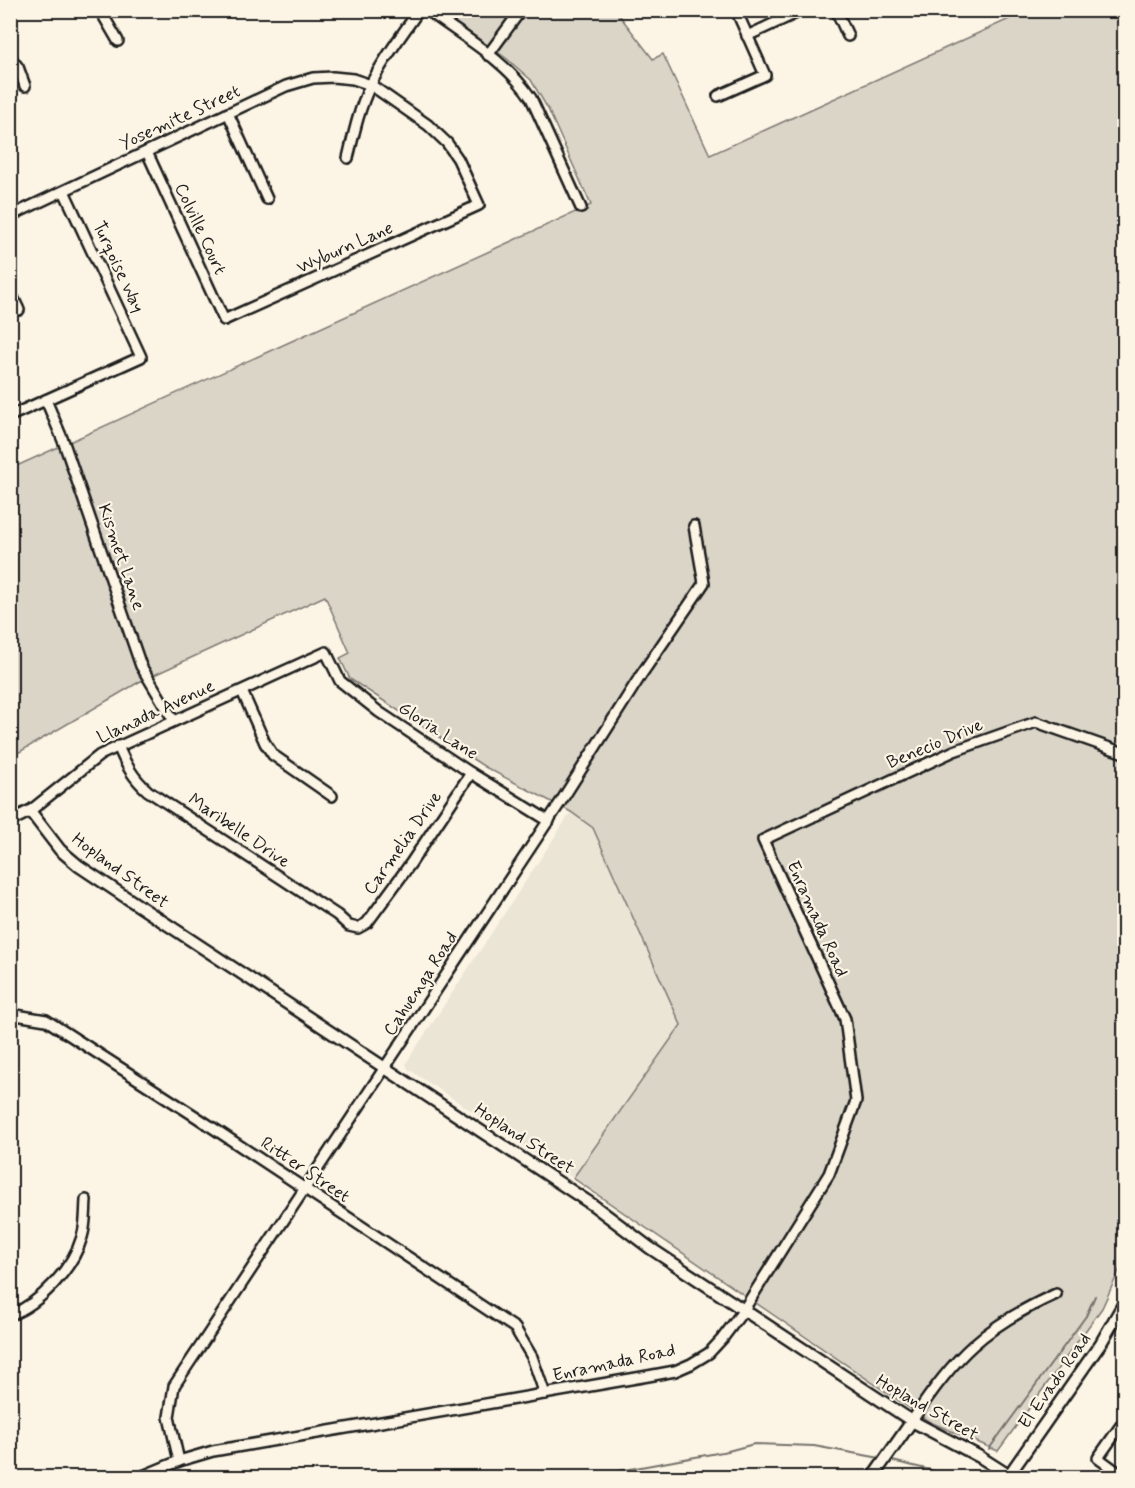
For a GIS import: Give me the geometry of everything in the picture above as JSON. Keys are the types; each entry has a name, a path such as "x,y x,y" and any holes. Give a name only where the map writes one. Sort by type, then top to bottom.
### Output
{"street":[{"path":"100,10 118,41"},
{"path":"348,158 358,119 371,85 387,56 419,10"},
{"path":"427,10 521,82 531,98 581,208"},
{"path":"488,55 521,10"},
{"path":"718,96 765,75 736,10"},
{"path":"747,36 803,10"},
{"path":"836,10 848,36"},
{"path":"10,57 18,67 25,86"},
{"name":"Yosemite Street","path":"10,216 299,81 333,77 371,85"},
{"name":"Wyburn Lane","path":"224,320 479,205 458,159 447,143 428,125 371,85"},
{"path":"228,113 267,199"},
{"name":"Colville Court","path":"147,152 224,320"},
{"name":"Turqoise Way","path":"46,400 141,357 64,191"},
{"path":"10,291 19,310"},
{"path":"10,416 46,400"},
{"name":"Kismet Lane","path":"46,400 64,443 141,666 174,720"},
{"name":"Cahuenga Road","path":"179,1461 169,1417 174,1386 303,1189 386,1070 549,821 641,675 704,584 694,526"},
{"name":"Llanada Avenue","path":"10,821 30,812 100,755 326,652"},
{"name":"Gloria Lane","path":"326,652 340,681 379,712 549,821"},
{"path":"242,691 265,743 273,755 332,796"},
{"name":"Benecio Drive","path":"764,840 954,751 1036,722 1125,753"},
{"name":"Maribelle Drive","path":"118,746 127,768 148,791 336,915 349,926 358,928"},
{"name":"Carmelia Drive","path":"358,928 367,923 411,863 471,773"},
{"name":"Hopland Street","path":"30,812 60,850 79,866 593,1205 650,1248 743,1311 912,1421 1011,1476"},
{"name":"Enramada Road","path":"138,1478 179,1461 213,1451 675,1371 709,1353 743,1311 830,1174 856,1101 845,1018 764,840"},
{"name":"Ritter Street","path":"10,1014 27,1015 46,1020 514,1328 532,1357 545,1394"},
{"path":"10,1315 32,1304 47,1292 69,1263 83,1234 86,1200"},
{"path":"872,1478 945,1374 970,1347 991,1329 1021,1310 1056,1294"},
{"name":"El Evado Road","path":"1011,1476 1095,1352 1125,1303"},
{"path":"1125,1421 1098,1458 1125,1477"}],"shaded area":[{"path":"438,11 616,11 653,59 663,54 710,155 1027,11 1124,11 1124,1260 1102,1308 998,1451 930,1422 573,1178 681,1025 593,828 571,812 485,767 350,679 340,658 350,653 325,596 139,682 11,757 10,469 591,205 548,109 531,80 506,58"},
{"path":"571,812 593,828 681,1025 573,1178 408,1069 406,1063"}],"waterway":[{"path":"989,1449 1086,1316 1095,1296"},
{"path":"581,1478 728,1451 754,1444 814,1446 880,1458"},
{"path":"888,1460 956,1476 973,1471"}]}
